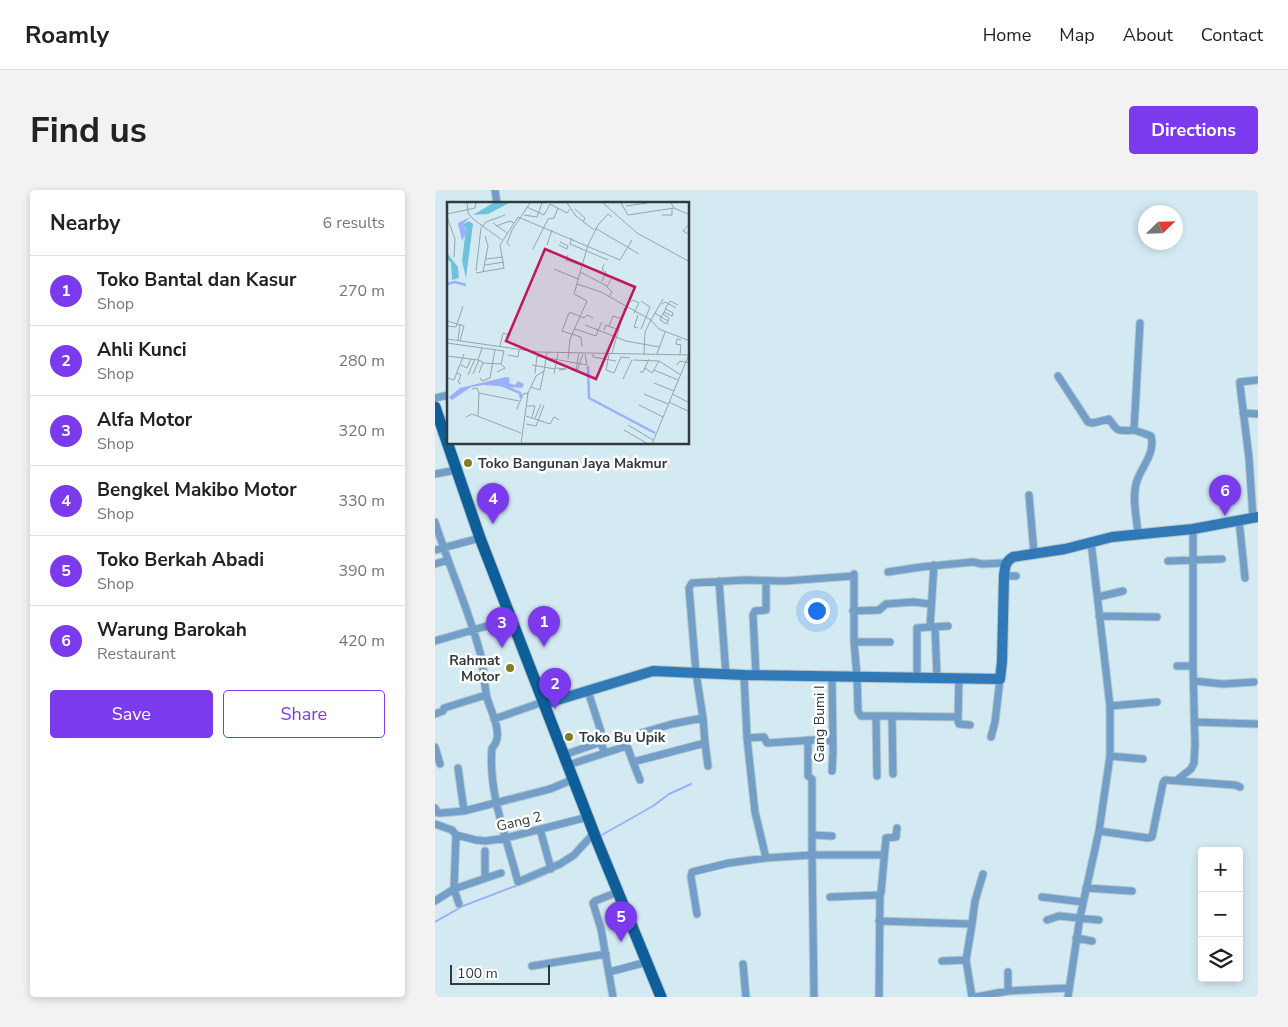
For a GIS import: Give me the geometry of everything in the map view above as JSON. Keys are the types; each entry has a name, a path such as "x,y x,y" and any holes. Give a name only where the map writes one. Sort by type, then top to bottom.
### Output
{"main road":[{"path":"435,407 447,443"},
{"path":"448,445 511,619 595,836 661,997"}],"street":[{"path":"1134,430 1140,323"},
{"path":"1058,376 1088,422 1093,423 1109,419 1118,431 1134,430 1149,435 1152,439 1148,459 1136,484 1138,535"},
{"path":"888,572 934,565 973,562 982,564 1005,563 1013,557 1034,553 1092,547 1112,537 1193,529 1256,518 1240,382 1258,380"},
{"path":"1243,414 1258,414"},
{"path":"435,474 456,470"},
{"path":"1029,495 1034,553"},
{"path":"1239,520 1245,578"},
{"path":"435,522 481,658 497,739 496,744 492,748 492,783 518,882 551,869 574,855 595,836"},
{"path":"1177,780 1191,769 1194,763 1193,529"},
{"path":"435,550 480,538"},
{"path":"1068,997 1076,938 1099,831 1110,756 1110,706 1092,547"},
{"path":"1169,561 1222,559"},
{"path":"435,564 448,560"},
{"path":"991,737 995,722 1002,662 1005,563"},
{"path":"934,565 931,604 937,677"},
{"path":"708,766 696,673 690,585 696,582 766,581 853,575 854,642 859,714 862,716 957,717"},
{"path":"1004,576 1016,576"},
{"path":"719,581 726,674"},
{"path":"756,676 753,615 755,611 766,610 766,581"},
{"path":"1097,597 1123,591"},
{"path":"853,611 879,610 884,604 913,602 931,604"},
{"path":"1099,616 1157,617"},
{"path":"435,641 511,619"},
{"path":"917,677 917,628 948,626"},
{"path":"854,642 890,642"},
{"path":"1177,666 1193,666"},
{"path":"494,719 540,703 544,704 653,670 756,676 999,678"},
{"path":"744,675 747,738 756,819 766,858"},
{"name":"Gang Bumi I","path":"832,677 832,772"},
{"path":"959,678 957,717 959,724 970,725"},
{"path":"1194,681 1223,684 1254,682"},
{"path":"588,691 604,741 602,746 605,753"},
{"path":"435,714 443,711 444,708 487,696"},
{"path":"1110,706 1157,702"},
{"path":"876,716 877,776"},
{"path":"892,716 893,774"},
{"path":"641,733 703,718"},
{"path":"1194,722 1258,724"},
{"path":"747,738 765,737 767,742 833,741"},
{"path":"808,740 808,776 812,779 814,997"},
{"path":"566,760 604,741"},
{"path":"633,762 705,743"},
{"path":"566,760 605,753 627,746 640,780"},
{"path":"435,747 441,764"},
{"path":"1110,756 1143,759"},
{"path":"458,768 464,811"},
{"path":"435,808 438,813 464,811 550,789 574,779"},
{"path":"1099,831 1152,837 1165,780 1240,786"},
{"name":"Gang 2","path":"435,824 452,830 456,835 481,841 506,838 588,817"},
{"path":"879,997 879,895 881,892 886,838 896,837 897,828"},
{"path":"540,829 551,869"},
{"path":"456,835 454,889 459,904"},
{"path":"813,835 832,836"},
{"path":"485,851 485,878"},
{"path":"697,914 691,877 692,872 729,863 766,858 812,855 884,855"},
{"path":"435,901 454,889 501,873"},
{"path":"972,997 966,960 975,901 983,874"},
{"path":"1086,888 1132,891"},
{"path":"613,997 601,929 593,903 618,892"},
{"path":"830,897 879,895"},
{"path":"1042,897 1083,902"},
{"path":"1047,920 1056,916 1099,920"},
{"path":"879,920 972,924"},
{"path":"1076,938 1092,941"},
{"path":"532,966 606,954"},
{"path":"942,961 966,960"},
{"path":"609,972 647,962"},
{"path":"743,964 747,997"},
{"path":"1008,972 1008,991"},
{"path":"976,997 1008,991 1069,988"}],"waterway":[{"path":"600,836 653,806 669,794 691,784"},
{"path":"527,882 546,874"},
{"path":"435,922 463,906 518,885"}],"place":[{"name":"Toko Bangunan Jaya Makmur","path":"468,463"},
{"name":"Warung Barokah","path":"1225,516"},
{"name":"Bengkel Makibo Motor","path":"493,524"},
{"name":"Toko Bantal dan Kasur","path":"544,647"},
{"name":"Alfa Motor","path":"502,648"},
{"name":"Rahmat Motor","path":"510,668"},
{"name":"Ahli Kunci","path":"555,709"},
{"name":"Toko Bu Upik","path":"569,737"},
{"name":"Toko Berkah Abadi","path":"621,942"}]}
